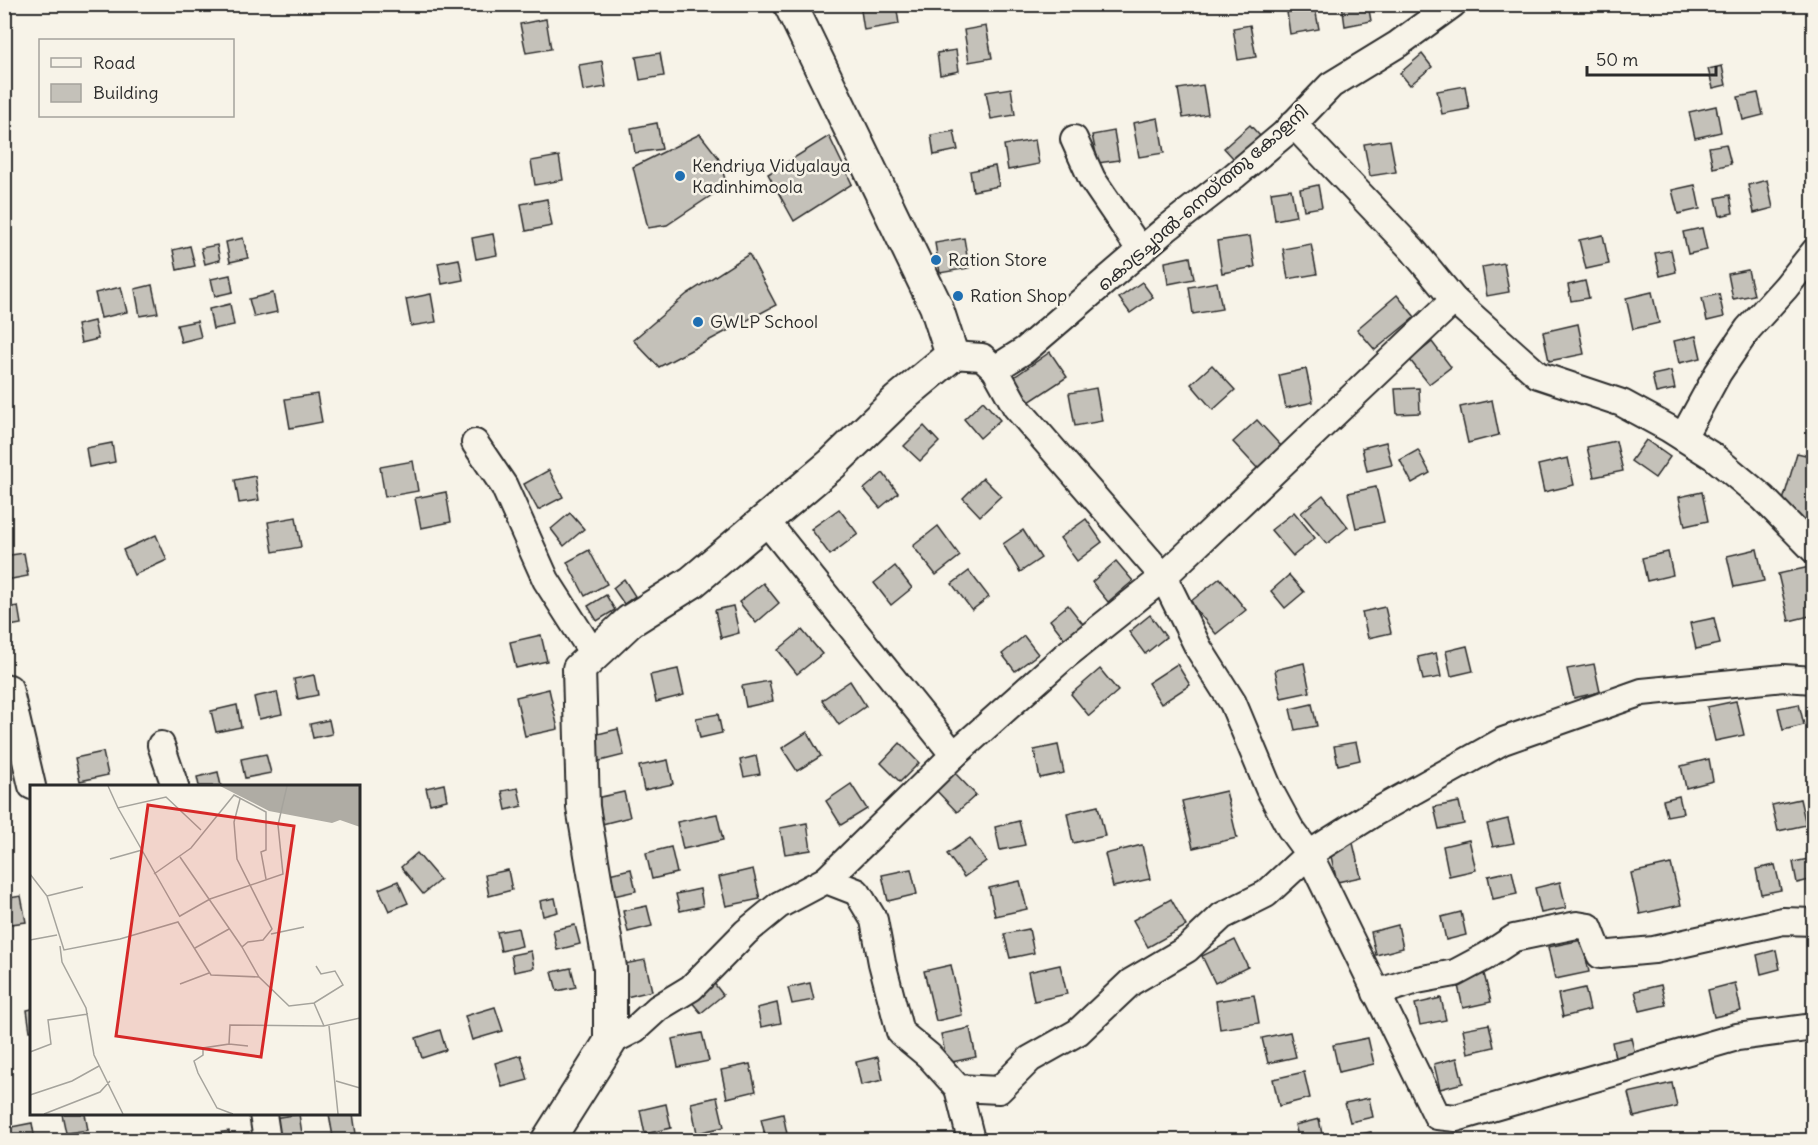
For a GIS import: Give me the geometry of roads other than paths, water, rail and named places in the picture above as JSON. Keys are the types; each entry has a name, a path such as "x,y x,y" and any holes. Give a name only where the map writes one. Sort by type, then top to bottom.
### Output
{"main road":[{"path":"548,1140 610,1042 610,968 583,807 579,669 630,621 692,582 832,464 898,400 952,355 936,306 790,4"}],"street":[{"name":"കൊട്രച്ചാൽ-നെയ്ത്തു കോളനി","path":"995,369 1025,350 1166,229 1284,134 1331,85 1398,44 1453,4"},
{"path":"1293,124 1412,249 1454,300 1538,375 1622,403 1683,437 1714,457 1763,498 1814,550"},
{"path":"1074,140 1092,179 1141,251"},
{"path":"1683,437 1718,373 1748,329 1814,252"},
{"path":"610,1042 635,1029 657,1008 691,988 746,932 778,905 826,880 954,755 1065,656 1160,580 1454,300"},
{"path":"952,355 982,357 995,369 1016,407 1163,576 1199,649 1233,704 1269,789 1290,828 1309,854 1437,1116 1456,1118 1737,1037 1814,1027"},
{"path":"475,443 504,486 546,580 594,655"},
{"path":"765,520 954,755"},
{"path":"958,1088 999,1090 1030,1059 1078,1032 1131,982 1187,949 1222,916 1266,894 1309,854 1374,813 1503,741 1642,692 1784,678 1814,680"},
{"path":"4,689 9,688 32,785"},
{"path":"161,745 175,785"},
{"path":"826,880 857,892 874,920 882,963 900,1032 929,1056 958,1088 971,1140"},
{"path":"1376,993 1417,980 1455,973 1514,938 1577,925 1589,927 1600,955 1654,950 1783,921 1814,922"},
{"path":"263,1115 267,1140"}],"place":[{"name":"Kendriya Vidyalaya Kadinhimoola","path":"680,176"},
{"name":"Ration Store","path":"936,260"},
{"name":"Ration Shop","path":"958,296"},
{"name":"GWLP School","path":"698,322"}]}
